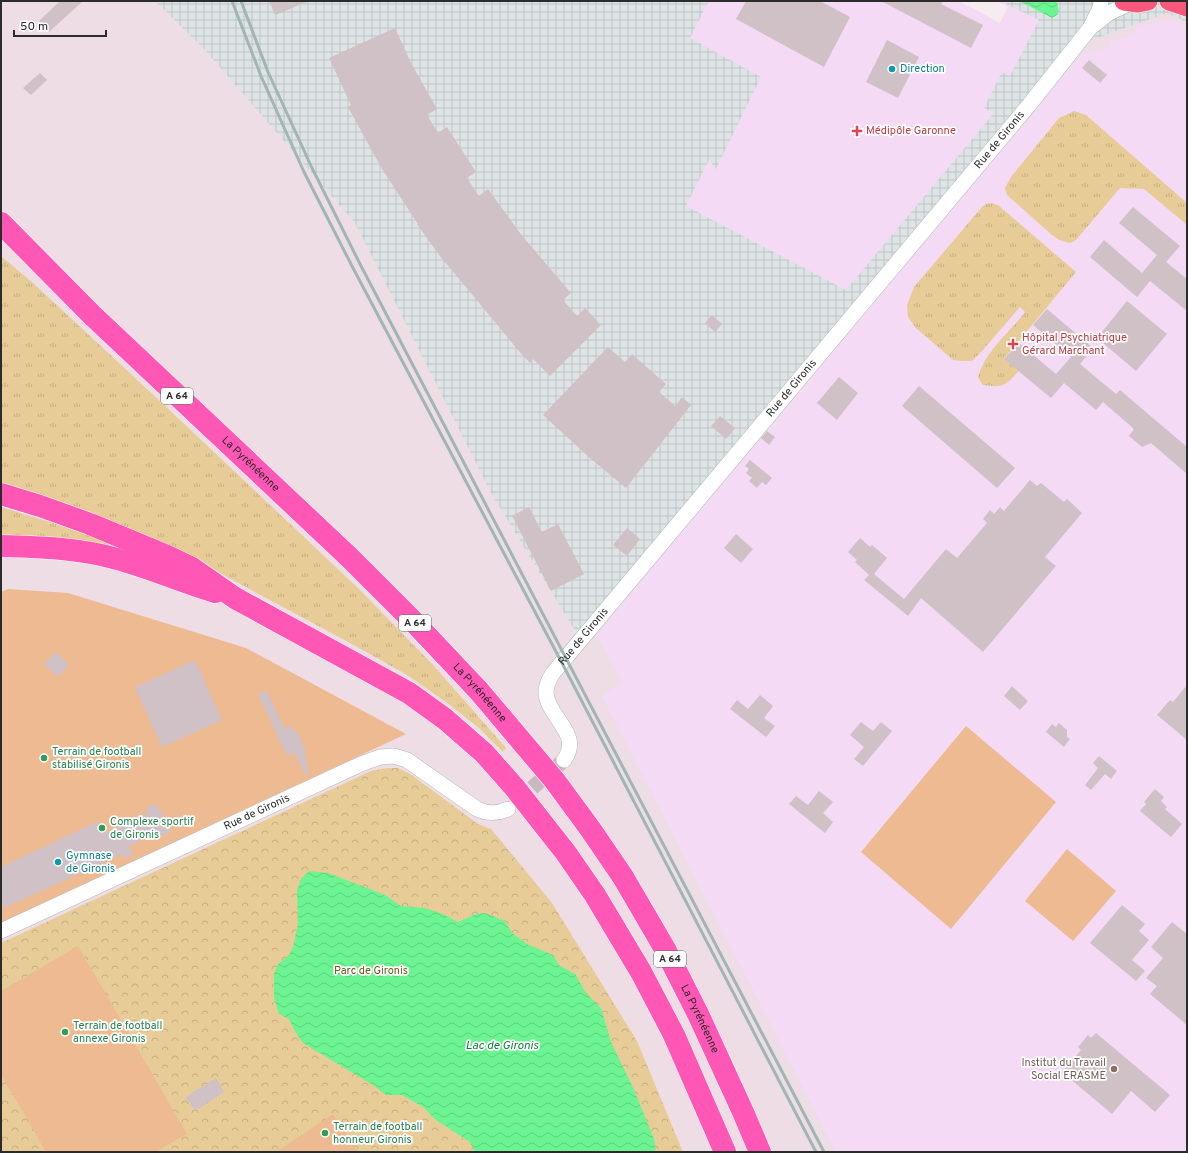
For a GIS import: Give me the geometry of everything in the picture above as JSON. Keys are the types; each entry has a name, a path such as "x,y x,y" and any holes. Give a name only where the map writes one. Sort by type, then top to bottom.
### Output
{"highway":[{"path":"1,223 92,315"},
{"path":"1,244 92,315"},
{"name":"La Pyrénéenne","path":"92,315 350,558 413,621 479,691 555,781 623,876 665,949 698,1014 760,1152"},
{"path":"1,494 90,524 167,556 192,568 235,598"},
{"path":"1,546 46,547 115,558 152,569 184,582 235,598"},
{"name":"A 64","path":"235,598 409,693 445,719 484,753 515,788 566,853 591,889 641,972 674,1035 725,1152"}],"main road":[{"path":"1169,1 1187,7"}],"street":[{"name":"Rue de Gironis","path":"564,760 569,754 569,738 546,694 547,685 553,673 927,229 1029,105 1090,28 1100,8 1101,1"},
{"name":"Rue de Gironis","path":"1090,28 1109,13 1134,2"},
{"name":"Rue de Gironis","path":"1,931 361,764 380,757 394,756 407,760 477,810 486,813 500,813 508,809"}],"shaded area":[{"path":"155,1 1187,1 1187,22 1167,13 1086,42 931,209 577,634 491,493 355,223 205,50"},
{"name":"Médipôle Garonne","path":"709,1 1007,1 1006,4 1039,20 1010,76 1002,72 984,108 994,113 846,290 686,206 709,160 716,169 761,77 690,38"},
{"path":"959,1 997,1 1008,7 1000,23"},
{"name":"Hôpital Psychiatrique Gérard Marchant","path":"1171,19 1187,27 1187,1152 836,1152 602,696 623,683 596,633 1081,55 1110,48 1109,41 1137,34 1135,27"},
{"name":"Complexe sportif de Gironis","path":"8,589 68,593 246,648 406,734 1,923 1,592"},
{"path":"966,726 1056,802 951,929 861,852"},
{"path":"1067,849 1116,891 1073,941 1025,901"},
{"name":"Terrain de football annexe Gironis","path":"78,946 187,1134 155,1152 46,1152 1,1074 1,991"},
{"name":"Terrain de football honneur Gironis","path":"333,1114 358,1152 276,1152"}],"green space":[{"path":"1074,111 1086,115 1187,203 1187,225 1144,189 1120,188 1076,240 1070,243 1059,240 1051,234 1007,195 1005,188 1011,177 1059,118"},
{"path":"992,203 998,205 1076,272 1004,359 1019,371 1007,383 999,386 983,385 978,378 986,359 1025,312 1020,307 972,361 962,361 953,360 916,328 908,317 907,305 914,287 982,207 986,204"},
{"path":"1,256 33,283 162,403 360,590 433,665 506,748 503,752 479,728 446,702 407,675 205,565 1,485"},
{"path":"1,507 75,530 115,546 114,549 1,539"},
{"name":"Parc de Gironis","path":"387,768 398,768 410,774 478,824 491,829 552,903 637,1041 683,1152 1,1152 1,943 371,771"}],"water":[{"path":"1019,1 1057,1 1059,11 1057,15 1052,18"},
{"name":"Lac de Gironis","path":"309,871 328,873 385,895 401,906 425,908 443,914 458,922 476,914 485,913 505,921 512,933 529,945 553,955 559,965 575,974 586,993 601,1008 611,1042 635,1092 654,1139 656,1152 475,1152 470,1142 436,1120 423,1107 402,1095 386,1095 373,1085 303,1043 289,1019 279,1014 274,998 274,974 278,964 289,955 293,947 298,924 297,890 301,879"}],"building":[{"path":"60,1 83,1 49,32 39,21"},
{"path":"269,1 309,1 275,15"},
{"path":"746,1 820,1 850,17 824,67 736,19"},
{"path":"881,1 943,1 941,4 983,25 971,48"},
{"path":"395,28 411,63 437,109 427,115 438,133 447,127 476,172 467,178 479,196 488,189 523,237 571,293 563,300 577,316 585,308 601,325 550,376 533,359 530,363 445,263 417,224 382,169 348,107 351,105 329,58"},
{"name":"Direction","path":"887,40 919,57 898,98 866,82"},
{"path":"1089,60 1107,75 1100,83 1082,68"},
{"path":"40,73 47,80 31,95 23,88"},
{"path":"1133,207 1180,246 1166,262 1187,279 1187,311 1150,281 1137,297 1090,257 1104,240 1142,273 1157,255 1119,223"},
{"path":"1127,301 1167,334 1136,371 1097,338"},
{"path":"1047,309 1093,348 1080,364 1116,394 1120,390 1187,447 1187,474 1151,443 1142,447 1129,436 1134,429 1103,402 1096,410 1064,383 1051,398 1004,359 1019,343 1056,374 1071,357 1033,325"},
{"path":"712,315 722,324 715,332 705,323"},
{"path":"608,347 625,362 632,354 666,384 659,392 675,406 682,397 691,405 626,488 590,458 543,415"},
{"path":"839,377 858,393 837,420 817,403"},
{"path":"919,386 1015,468 997,488 902,406"},
{"path":"720,416 735,428 726,439 711,426"},
{"path":"767,431 775,437 769,445 761,438"},
{"path":"750,460 772,478 766,485 762,482 757,488 749,481 752,478 746,473 749,469 745,466"},
{"path":"1030,480 1037,486 1041,483 1064,502 1067,499 1082,513 1045,557 1056,566 983,652 921,598 908,616 864,580 869,575 855,562 857,560 848,552 860,538 870,547 872,545 887,558 874,574 904,599 946,549 957,558 987,523 983,519 990,510 994,514 1000,507 1004,511"},
{"path":"529,507 542,532 558,524 584,574 551,591 512,516"},
{"path":"627,528 640,539 627,556 613,545"},
{"path":"736,534 753,549 741,563 724,548"},
{"path":"56,652 69,665 58,677 44,664"},
{"path":"195,660 222,720 162,747 135,687"},
{"path":"1187,685 1187,740 1157,715 1170,700 1173,702"},
{"path":"1012,686 1028,701 1020,710 1004,696"},
{"path":"266,690 285,729 291,726 301,739 305,751 308,774 305,775 295,753 287,756 258,694"},
{"path":"760,695 773,706 764,718 775,726 766,737 730,709 737,700 748,709"},
{"path":"861,722 873,731 881,722 892,731 863,766 854,759 864,747 850,735"},
{"path":"1059,723 1067,730 1067,737 1070,739 1064,747 1046,732 1052,724 1056,727"},
{"path":"1099,756 1117,771 1111,779 1105,774 1091,790 1085,785 1098,768 1093,763"},
{"path":"1155,789 1164,797 1161,801 1167,807 1165,809 1182,824 1171,837 1140,811 1146,804 1144,802"},
{"path":"819,791 833,802 823,813 833,822 825,833 789,804 796,796 808,805"},
{"name":"Gymnase de Gironis","path":"154,804 160,809 171,832 150,841 148,837 129,846 133,855 124,859 122,854 4,908 1,901 1,867 99,821 104,833 148,813 146,808"},
{"path":"1122,905 1145,924 1139,931 1149,940 1132,960 1145,971 1136,981 1090,943"},
{"path":"1172,922 1187,934 1187,1025 1150,994 1157,986 1146,978 1163,958 1151,947"},
{"path":"1096,1033 1170,1095 1155,1112 1131,1091 1112,1114 1062,1072 1081,1050 1078,1047 1088,1035 1091,1038"},
{"path":"216,1078 224,1092 195,1111 186,1097"}],"tunnel":[{"path":"515,803 564,760"}],"railway":[{"path":"232,1 261,76 304,172 353,268 562,663 816,1152"},
{"path":"241,1 268,72 312,168 360,264 824,1152"}],"place":[{"name":"Direction","path":"892,69"},
{"name":"Médipôle Garonne","path":"857,131"},
{"name":"Hôpital Psychiatrique Gérard Marchant","path":"1013,344"},
{"name":"Terrain de football stabilisé Gironis","path":"44,758"},
{"name":"Complexe sportif de Gironis","path":"102,828"},
{"name":"Gymnase de Gironis","path":"58,862"},
{"name":"Terrain de football annexe Gironis","path":"65,1032"},
{"name":"Institut du Travail Social ERASME","path":"1114,1069"},
{"name":"Terrain de football honneur Gironis","path":"325,1133"}]}
